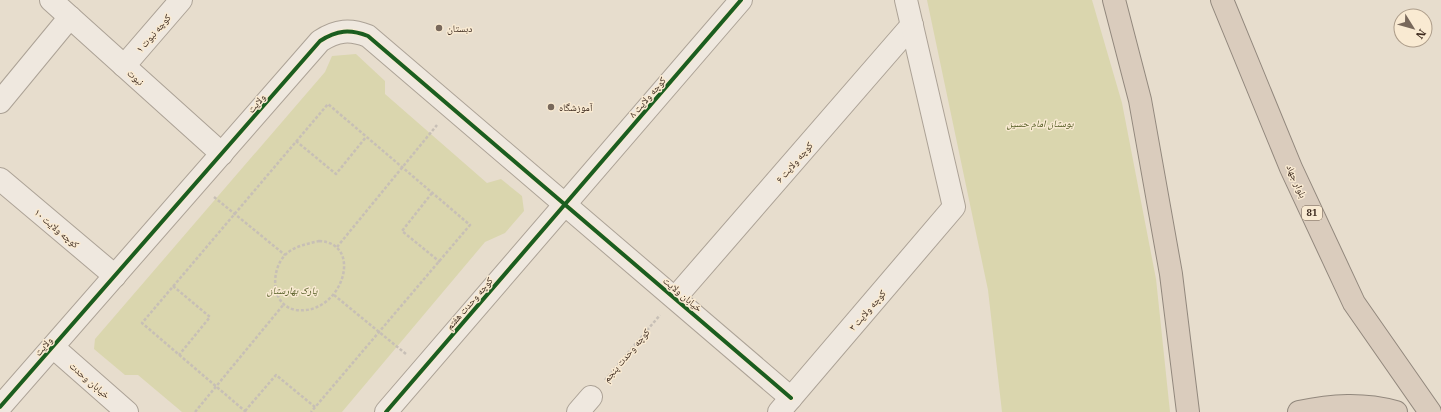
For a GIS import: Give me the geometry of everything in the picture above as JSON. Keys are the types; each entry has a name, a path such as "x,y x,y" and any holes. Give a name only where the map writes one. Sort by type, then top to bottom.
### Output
{"highway":[{"path":"1114,0 1140,100 1170,266 1188,412"},
{"name":"بلوار جهاد","path":"1222,0 1291,168 1354,303 1430,412"},
{"path":"1299,412 1335,405 1375,406 1396,412"}],"street":[{"name":"نبوت","path":"51,0 222,154"},
{"name":"کوچه نبوت ۱","path":"124,66 181,0"},
{"name":"کوچه ولایت ۸","path":"564,204 741,0"},
{"path":"906,0 912,25"},
{"path":"0,102 70,17"},
{"name":"کوچه ولایت ۳","path":"785,405 954,207 912,25"},
{"name":"کوچه ولایت ۶","path":"675,298 912,25"},
{"name":"ولایت","path":"0,408 320,41 331,34 344,30 356,31 368,36 564,204"},
{"name":"کوچه ولایت ۱۰","path":"0,179 115,276"},
{"name":"خیابان ولایت","path":"564,204 675,298 785,405"},
{"name":"کوچه وحدت هفتم","path":"386,412 564,204"},
{"name":"خیابان وحدت","path":"52,347 127,412"}],"path":[{"path":"311,412 470,226 328,104 142,323 246,412 276,375 315,407"},
{"path":"337,246 452,107"},
{"path":"296,141 336,174 366,136"},
{"path":"197,182 285,255"},
{"path":"432,193 402,231 440,262"},
{"path":"318,241 337,246 342,257 344,270 338,289 334,295 324,304 312,309 296,310 284,304 276,293 275,280 278,267 285,255 298,246 318,241"},
{"path":"173,286 210,317 179,355"},
{"path":"334,295 423,369"},
{"path":"195,412 284,304"}],"green space":[{"name":"بوستان امام حسین","path":"927,0 1092,0 1122,103 1156,279 1170,412 1002,412 988,290"},
{"name":"پارک بهارستان","path":"356,54 385,81 385,94 487,183 501,179 522,196 524,211 505,233 485,242 342,412 182,412 138,375 125,375 94,349 95,339 325,72 332,56"}],"cycle path":[{"path":"386,412 741,0"},
{"path":"0,407 320,41 326,37 344,32 355,32 368,36 791,398"}],"place":[{"name":"دبستان","path":"439,28"},
{"name":"آموزشگاه","path":"551,107"}]}
